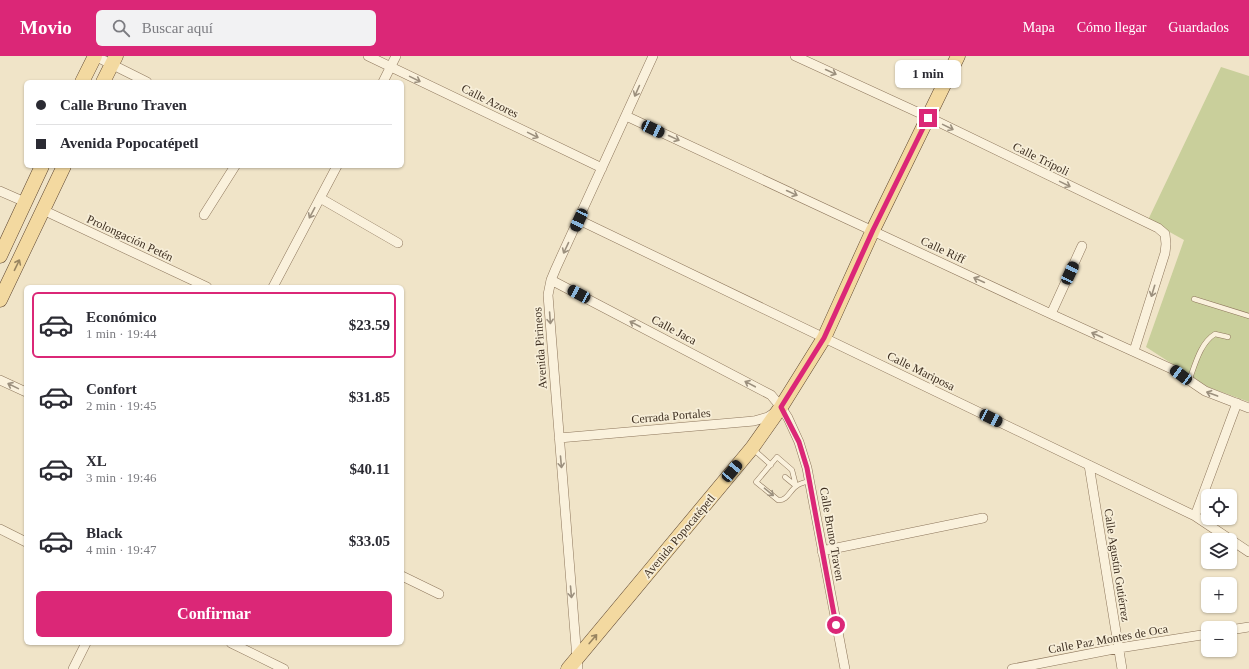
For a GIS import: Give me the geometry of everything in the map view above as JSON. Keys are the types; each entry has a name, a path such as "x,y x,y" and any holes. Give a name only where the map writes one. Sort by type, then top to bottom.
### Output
{"main road":[{"path":"83,80 95,56"},
{"name":"Avenida Popocatépetl","path":"574,666 752,448 781,407 824,338 873,230 958,56"},
{"path":"104,80 114,60"},
{"path":"0,256 41,168"},
{"path":"0,300 63,168"}],"street":[{"path":"95,56 114,60 143,80"},
{"name":"Calle Azores","path":"368,56 602,168"},
{"path":"384,80 396,56"},
{"name":"Avenida Pirineos","path":"574,666 548,295 551,280 653,56"},
{"name":"Calle Trípoli","path":"795,56 1158,228 1165,234 1165,253 1134,352"},
{"name":"Calle Riff","path":"626,116 1174,370 1204,391 1249,408"},
{"path":"204,214 234,168"},
{"path":"274,285 337,168"},
{"path":"0,190 25,202"},
{"path":"320,198 398,243"},
{"name":"Prolongación Petén","path":"43,210 204,285"},
{"name":"Calle Mariposa","path":"579,220 1195,516 1249,552"},
{"path":"1051,314 1082,246"},
{"name":"Calle Jaca","path":"551,280 771,395 781,407"},
{"path":"0,380 24,391"},
{"path":"1195,516 1237,403"},
{"name":"Cerrada Portales","path":"559,438 754,421 768,417 781,407"},
{"name":"Calle Bruno Traven","path":"781,407 799,442 810,481 845,669"},
{"name":"Calle Agustín Gutiérrez","path":"1089,465 1122,669"},
{"path":"822,551 983,518"},
{"path":"0,528 24,541"},
{"path":"404,577 438,594"},
{"path":"1237,629 1249,627"},
{"name":"Calle Paz Montes de Oca","path":"1012,669 1119,648 1201,635"},
{"path":"73,669 85,645"},
{"path":"235,645 284,669"}],"lane":[{"path":"1194,299 1249,316"},
{"path":"1189,381 1204,344 1209,337 1216,334 1228,337"},
{"path":"752,448 771,464"},
{"path":"796,486 792,470 777,457 756,482 778,500 783,500 789,491 796,486 810,481"},
{"path":"785,477 796,486"}],"green space":[{"path":"1221,67 1249,76 1249,402 1208,387 1146,347 1184,240 1148,220"}],"route":[{"path":"836,625 807,468 794,430 781,407 824,338 873,230 928,118"}]}
